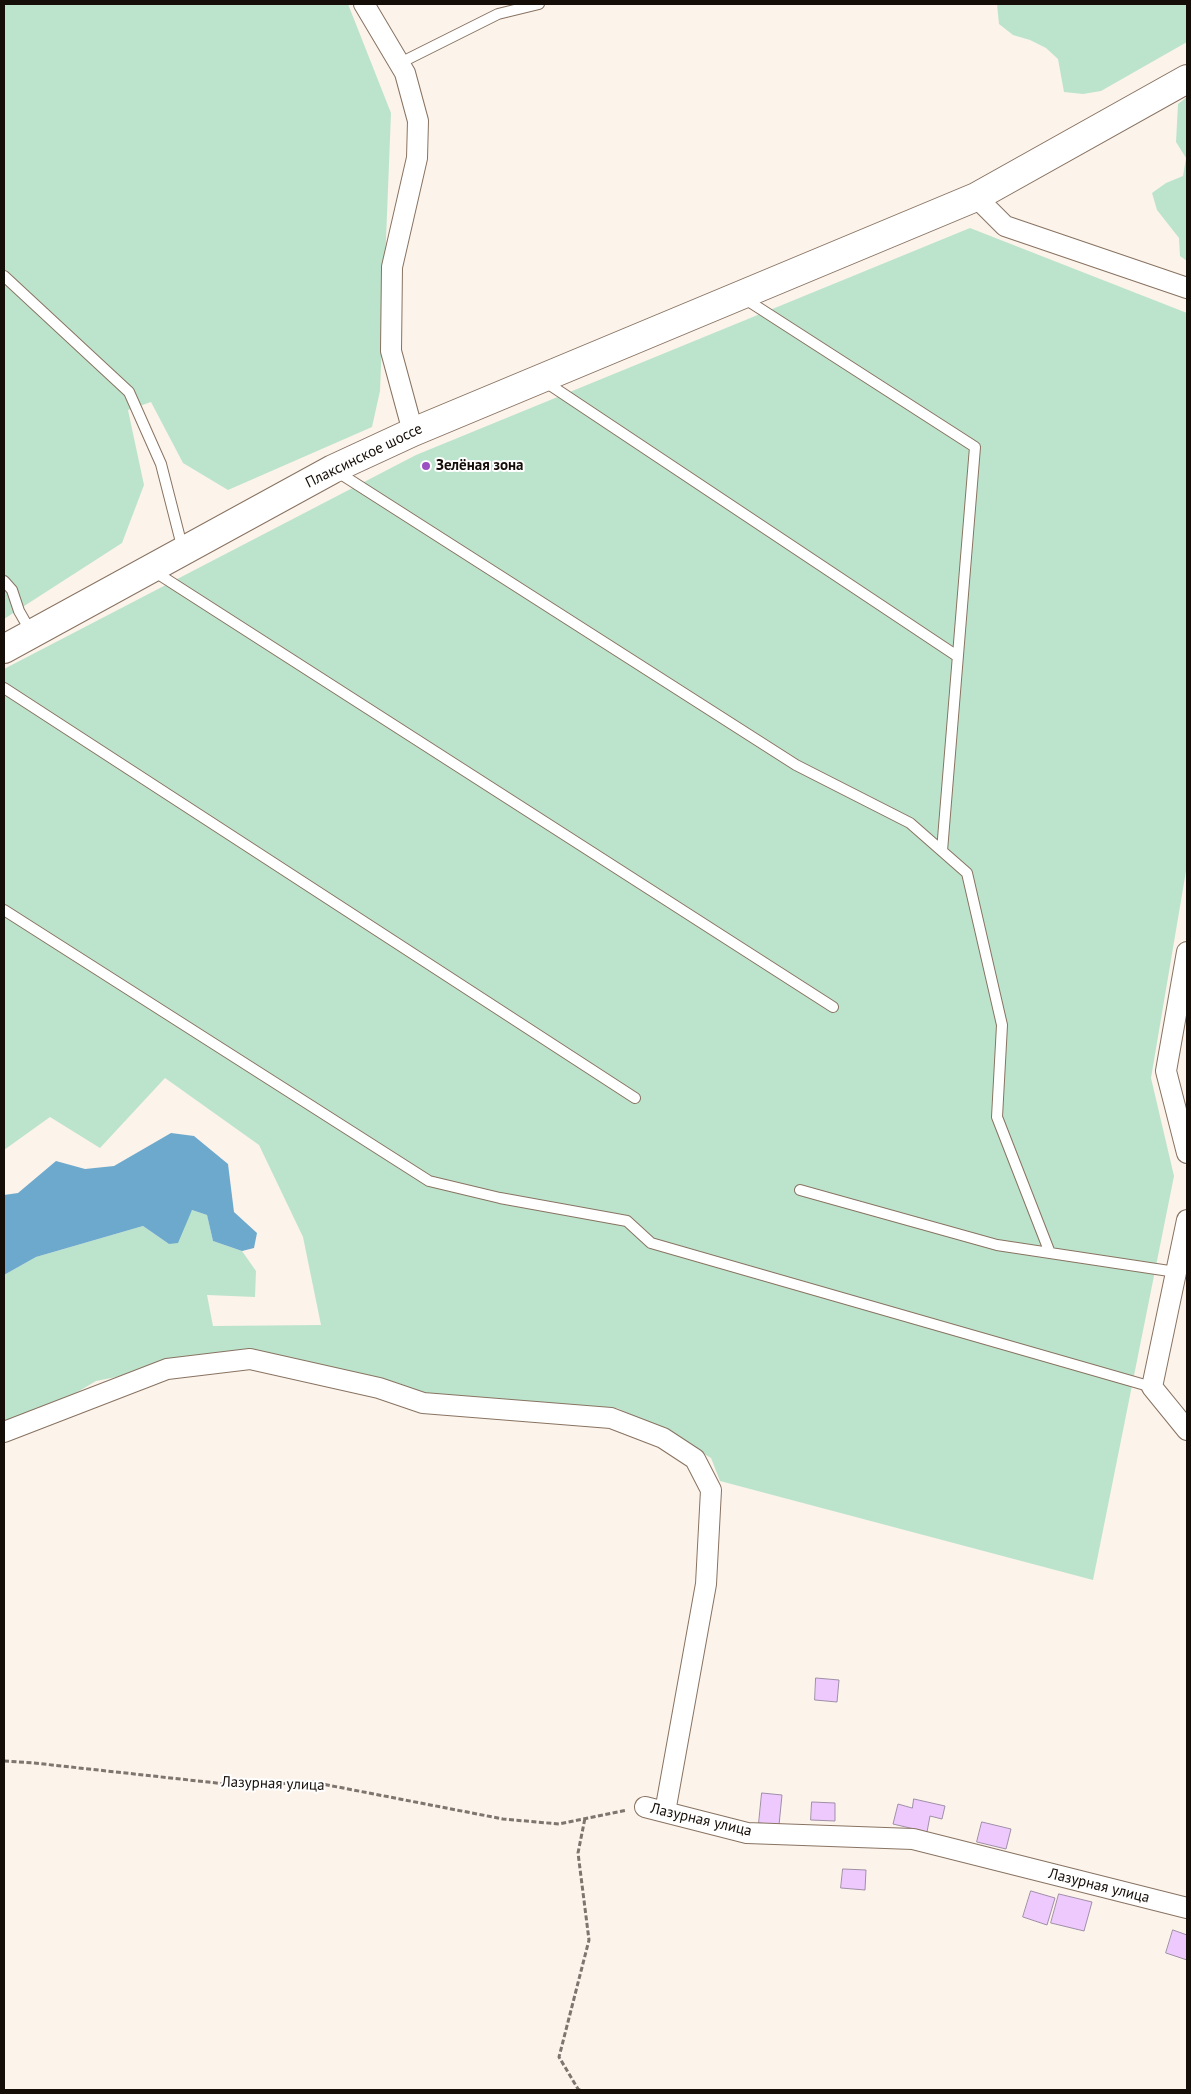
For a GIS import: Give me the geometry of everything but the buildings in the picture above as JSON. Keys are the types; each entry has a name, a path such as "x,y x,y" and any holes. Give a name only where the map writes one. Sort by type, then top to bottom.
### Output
{"main road":[{"name":"Плаксинское шоссе","path":"4,649 333,470 413,432 976,197 1187,79"}],"street":[{"path":"364,4 405,72 418,122 416,158 392,267 391,351 413,432"},
{"path":"976,197 1005,226 1187,288"},
{"path":"1187,952 1166,1071 1187,1152"},
{"path":"1187,1220 1152,1387 1187,1430"},
{"path":"4,1432 167,1369 250,1359 379,1388 423,1403 611,1418 663,1438 695,1458 711,1490 706,1584 665,1812"},
{"name":"Лазурная улица","path":"645,1807 747,1834 913,1839 1187,1908"}],"lane":[{"path":"400,63 498,14 539,4"},
{"path":"4,276 129,392 160,464 183,551"},
{"path":"740,296 975,447 942,851"},
{"path":"541,379 957,656"},
{"path":"333,470 796,765 910,823 966,873 1002,1025 997,1117 1050,1253"},
{"path":"150,569 832,1007"},
{"path":"4,581 12,590 19,611 32,634"},
{"path":"4,688 635,1098"},
{"path":"4,910 429,1181 500,1198 627,1222 651,1243 1152,1387"},
{"path":"800,1190 997,1245 1176,1272"}],"path":[{"name":"Лазурная улица","path":"4,1761 34,1762 244,1786 312,1782 503,1819 559,1824 645,1807"},
{"path":"580,2090 559,2057 589,1940 578,1853 585,1818"}],"green space":[{"path":"4,4 348,4 391,113 380,391 372,427 228,490 183,463 151,402 128,410 144,485 122,543 4,619"},
{"path":"997,4 1187,4 1187,42 1101,91 1083,94 1064,92 1058,59 1046,48 1030,40 1013,35 999,24"},
{"path":"1187,97 1187,261 1180,256 1179,238 1157,210 1152,193 1166,183 1183,176 1186,158 1176,142 1178,104"},
{"path":"970,228 1187,313 1187,865 1151,1078 1174,1176 1093,1580 720,1481 711,1458 669,1433 617,1408 446,1399 267,1353 231,1354 96,1381 57,1404 4,1423 4,1275 36,1257 143,1226 169,1244 192,1210 207,1215 213,1241 242,1251 256,1271 255,1297 207,1295 213,1326 321,1325 303,1237 259,1145 165,1078 100,1148 50,1117 4,1150 4,669 416,455"}],"water":[{"path":"171,1133 194,1136 228,1164 234,1212 257,1233 254,1248 242,1251 213,1241 207,1215 192,1210 178,1243 169,1244 143,1226 36,1257 4,1275 4,1195 18,1193 56,1161 85,1169 114,1166"}],"place":[{"name":"Зелёная зона","path":"426,466"}]}
